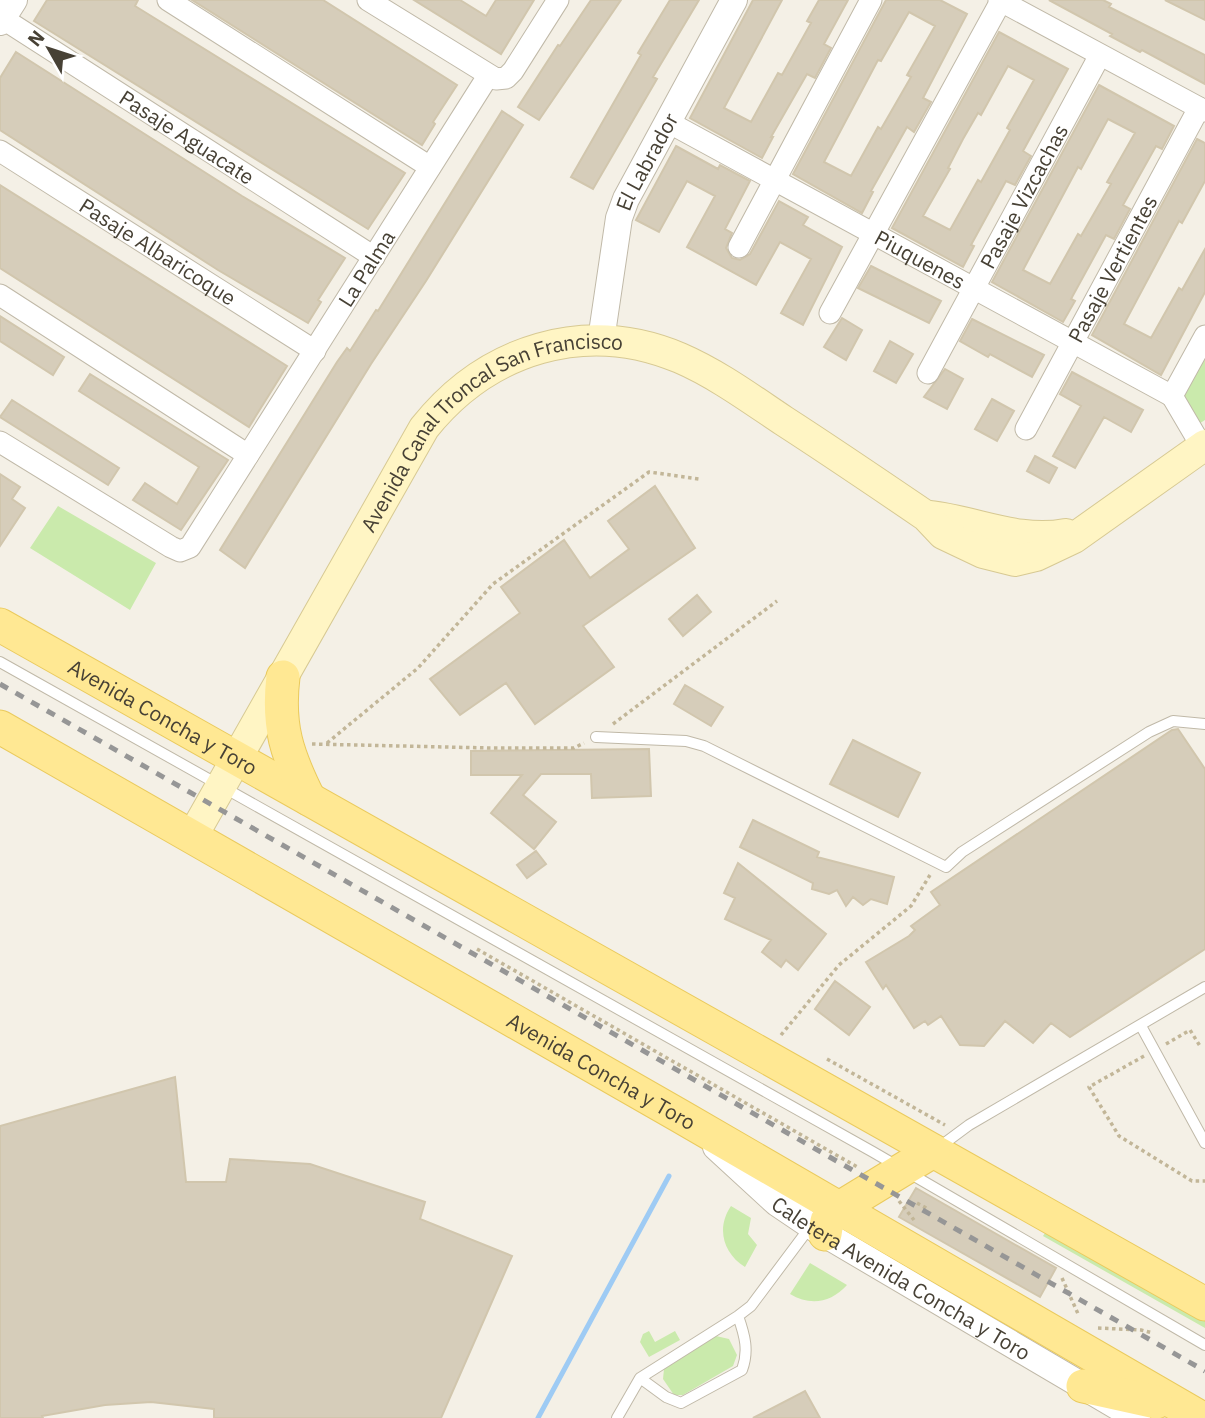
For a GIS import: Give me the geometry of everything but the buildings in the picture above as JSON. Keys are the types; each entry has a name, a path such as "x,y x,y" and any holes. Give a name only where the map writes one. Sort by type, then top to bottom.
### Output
{"main road":[{"name":"Avenida Canal Troncal San Francisco","path":"192,836 413,447 438,411 470,382 510,358 556,344 601,340 656,350 701,368 926,516 943,534 965,546 1000,559 1015,561 1063,545 1204,446"},
{"name":"Avenida Concha y Toro","path":"0,625 229,772 309,799 1205,1304"},
{"path":"283,677 283,734 293,768 309,799"},
{"name":"Avenida Concha y Toro","path":"0,727 680,1116 825,1223 1192,1413"},
{"path":"825,1223 892,1175 933,1151"},
{"path":"1083,1386 1192,1413"}],"street":[{"path":"168,0 425,164"},
{"path":"368,0 488,76 501,79 510,75 558,0"},
{"name":"El Labrador","path":"601,340 619,218 734,0"},
{"path":"739,247 871,0"},
{"path":"830,313 1000,1 1202,110"},
{"name":"Pasaje Aguacate","path":"5,13 374,257"},
{"name":"Pasaje Vizcachas","path":"928,373 1100,55"},
{"name":"La Palma","path":"0,442 180,551 190,547 374,257 425,164 488,76"},
{"name":"Pasaje Vertientes","path":"1026,429 1202,110"},
{"name":"Piuquenes","path":"668,122 1172,396"},
{"name":"Pasaje Albaricoque","path":"0,151 315,351"},
{"path":"0,295 248,455"},
{"path":"1204,446 1172,396 1205,337"},
{"name":"Caletera Avenida Concha y Toro","path":"825,1223 1137,1418"}],"lane":[{"path":"0,662 229,772 892,1175 1205,1345"},
{"path":"596,737 686,741 704,746 942,866 949,866 962,852 1160,726 1179,721 1205,724"},
{"path":"933,1151 969,1125 1205,986"},
{"path":"1141,1026 1205,1143"},
{"path":"617,1418 640,1378 751,1306 825,1223"},
{"path":"640,1378 666,1397 681,1403 742,1370 748,1355 745,1334 738,1316"}],"path":[{"path":"325,744 418,668 494,584 649,472 699,479"},
{"path":"304,744 574,748 596,737 777,601"},
{"path":"765,1056 802,1007 839,965 911,906 936,863"},
{"path":"469,944 892,1175"},
{"path":"1089,1087 1119,1136 1192,1181 1205,1181"},
{"path":"917,1203 928,1209"},
{"path":"1089,1324 1098,1328 1141,1330 1154,1334"}],"green space":[{"path":"1205,350 1205,420 1197,425 1178,396"},
{"path":"58,506 156,563 130,610 30,548"},
{"path":"731,1206 751,1218 748,1234 757,1245 745,1267 731,1255 724,1240 724,1223"},
{"path":"1047,1230 1205,1321 1205,1328 1043,1236"},
{"path":"810,1263 847,1285 834,1296 820,1301 805,1300 790,1294"},
{"path":"649,1331 655,1342 675,1331 680,1340 649,1357 640,1342 643,1334"},
{"path":"716,1336 729,1339 737,1355 733,1366 683,1395 674,1395 663,1379 664,1369"}],"waterway":[{"path":"538,1418 669,1176"}],"railway":[{"path":"0,684 1205,1371"}]}
